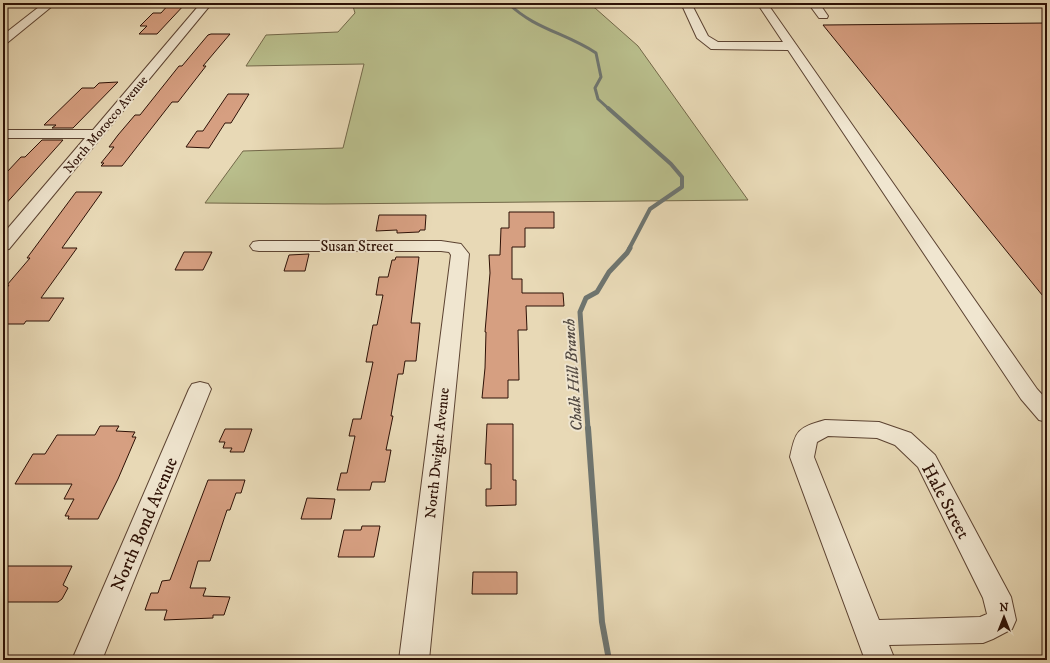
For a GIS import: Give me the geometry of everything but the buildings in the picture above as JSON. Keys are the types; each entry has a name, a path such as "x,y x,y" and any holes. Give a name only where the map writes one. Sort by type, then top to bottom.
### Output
{"street":[{"path":"3,41 51,3"},
{"name":"North Morocco Avenue","path":"3,245 207,3"},
{"path":"686,3 703,38 715,46 791,46"},
{"path":"762,3 1029,394 1047,414"},
{"path":"813,3 823,16"},
{"path":"3,134 96,134"},
{"name":"Susan Street","path":"259,246 441,246 455,248"},
{"name":"North Dwight Avenue","path":"414,660 460,254 455,248"},
{"name":"North Bond Avenue","path":"87,660 200,389"},
{"name":"Hale Street","path":"870,633 983,630 1002,620 996,597 927,461 903,439 878,430 825,428 806,437 802,457 880,660"}],"green space":[{"path":"352,3 584,3 595,8 638,46 748,200 324,204 205,203 243,151 343,148 364,64 246,66 266,35 338,32 355,13"}],"waterway":[{"name":"Chalk Hill Branch","path":"508,3 528,19 573,40 596,53 601,77 595,88 598,99 609,109"},
{"name":"Chalk Hill Branch","path":"608,108 671,164 682,177 682,187 650,209 629,249"},
{"name":"Chalk Hill Branch","path":"588,429 580,312 586,298 597,292 609,272 630,248"},
{"name":"Chalk Hill Branch","path":"588,428 602,622 609,660"}]}
